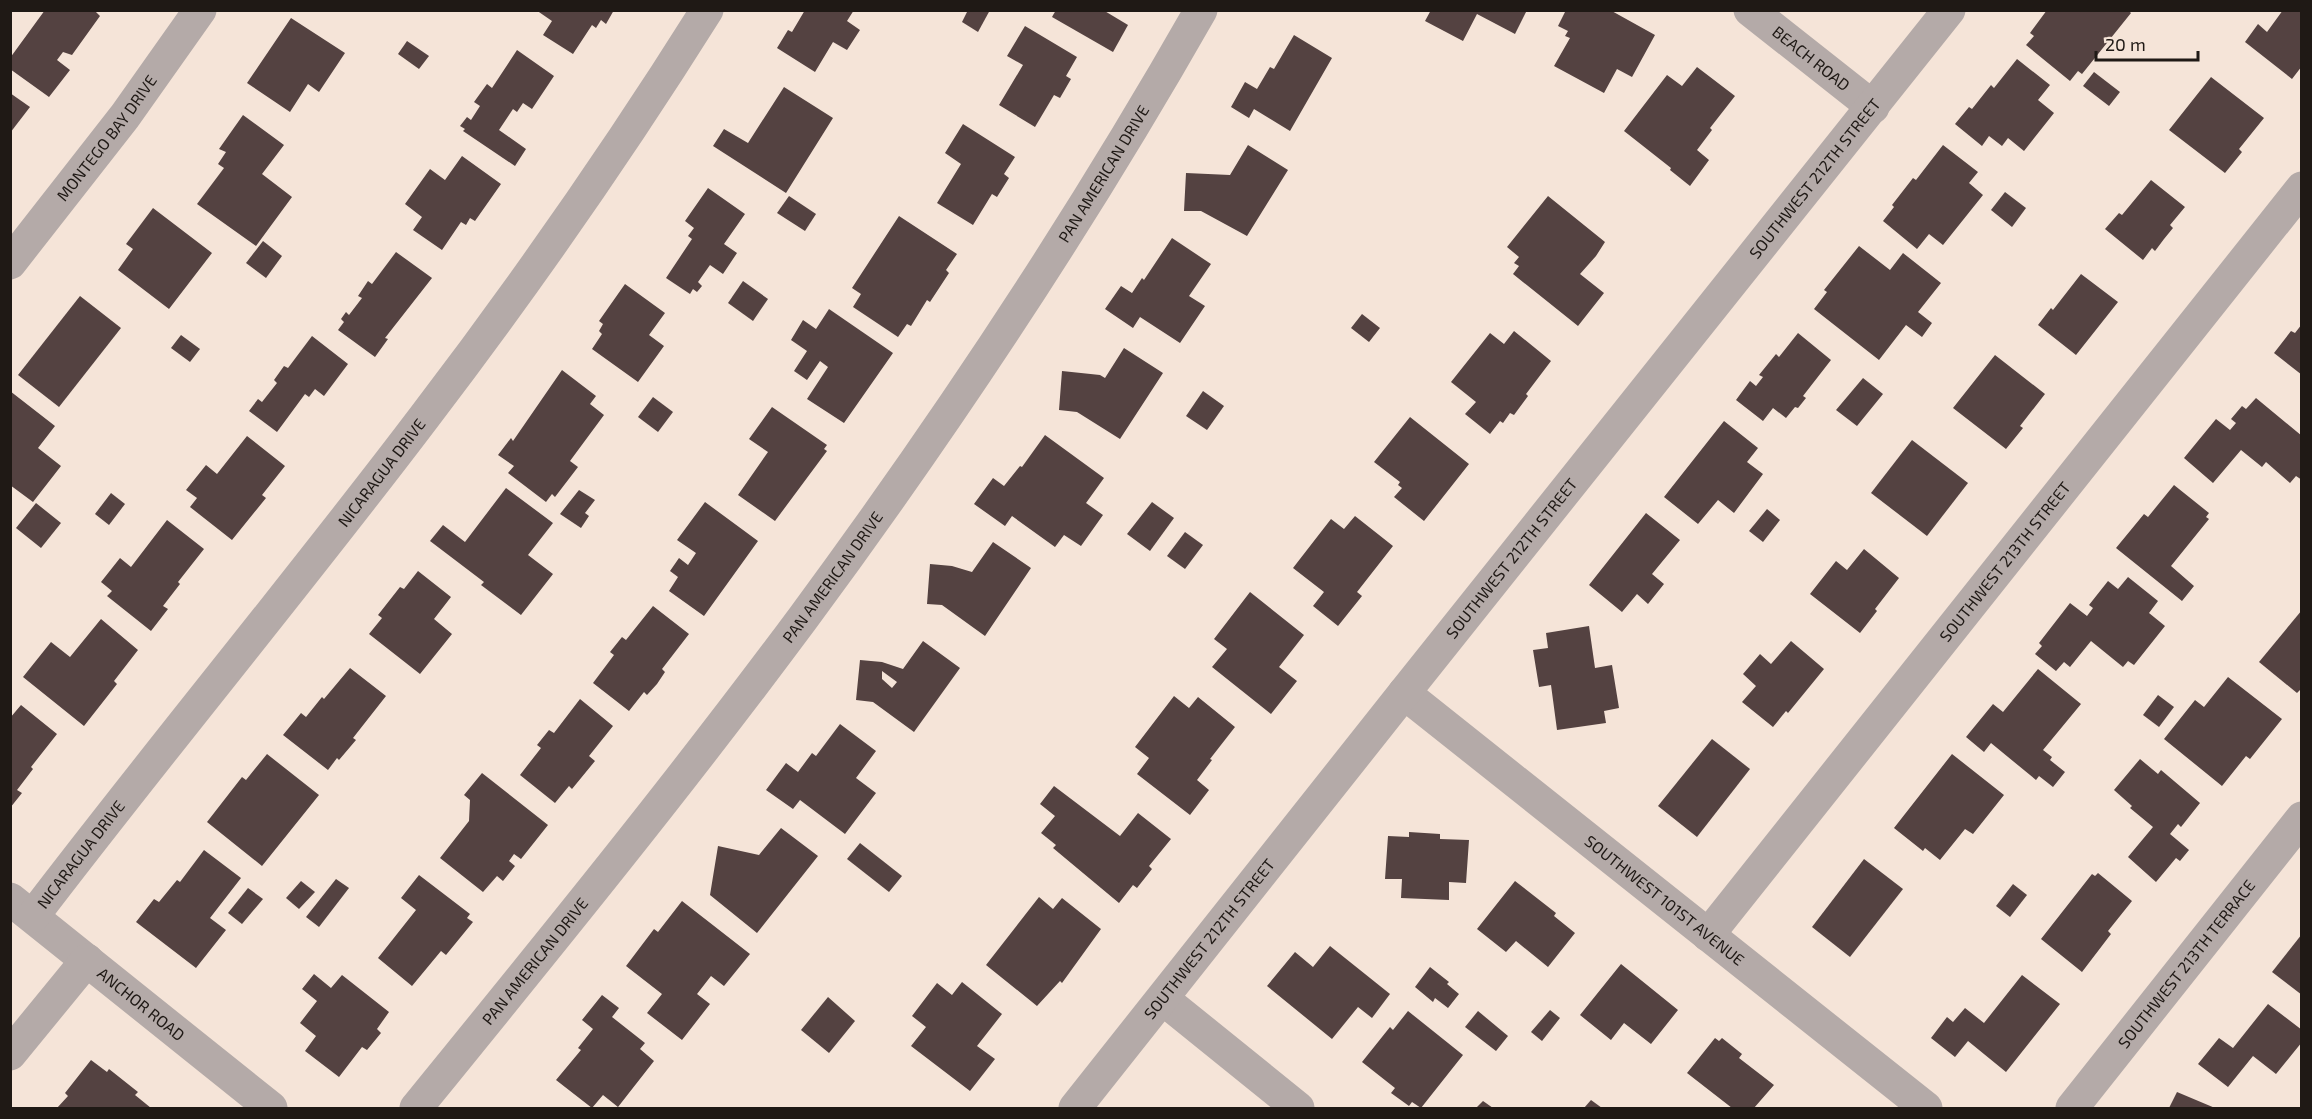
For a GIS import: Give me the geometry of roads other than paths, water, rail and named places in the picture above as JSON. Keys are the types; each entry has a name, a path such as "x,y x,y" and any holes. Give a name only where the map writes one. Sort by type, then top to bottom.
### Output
{"street":[{"name":"MONTEGO BAY DRIVE","path":"10,263 125,116 200,10"},
{"name":"NICARAGUA DRIVE","path":"22,908 426,415 597,178 707,10"},
{"name":"PAN AMERICAN DRIVE","path":"416,1108 672,789 801,621 875,518 1025,300 1107,169 1201,10"},
{"name":"BEACH ROAD","path":"1750,10 1873,107"},
{"name":"SOUTHWEST 212TH STREET","path":"1075,1108 1949,10"},
{"name":"SOUTHWEST 213TH STREET","path":"1708,935 2301,188"},
{"name":"SOUTHWEST 101ST AVENUE","path":"1404,693 1926,1108"},
{"name":"SOUTHWEST 213TH TERRACE","path":"2072,1108 2301,818"},
{"name":"ANCHOR ROAD","path":"22,908 271,1108"},
{"path":"10,1054 87,960"},
{"path":"1163,999 1298,1108"}]}
